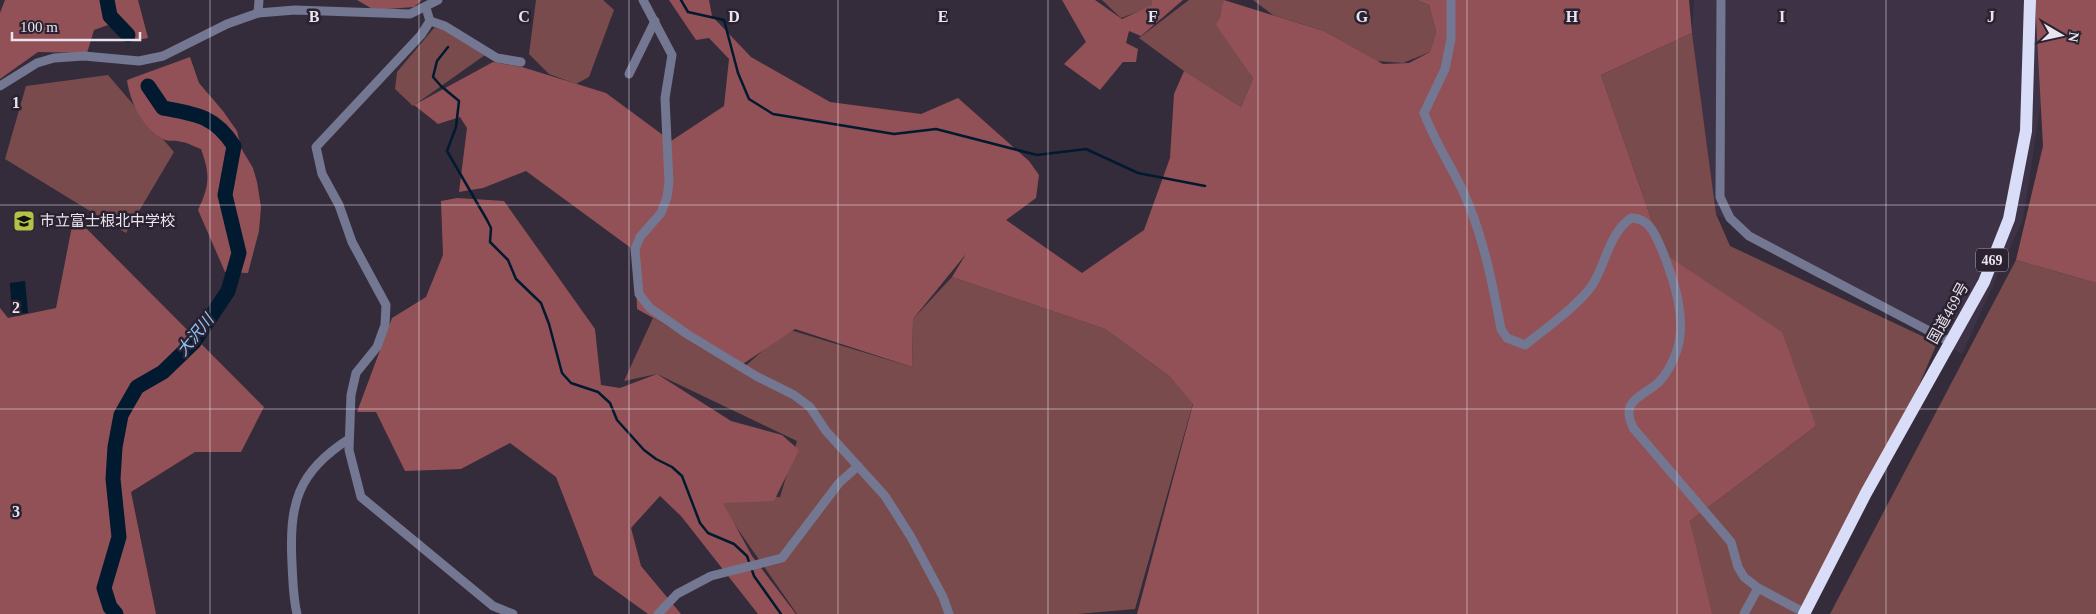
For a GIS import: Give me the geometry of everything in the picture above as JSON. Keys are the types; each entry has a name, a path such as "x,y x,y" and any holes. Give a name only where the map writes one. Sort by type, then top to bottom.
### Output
{"highway":[{"name":"国道469号","path":"1804,613 1866,493 1984,282 2009,219 2026,131 2030,0"}],"street":[{"path":"258,13 259,0"},
{"path":"0,86 37,63 54,58 84,56 139,61 163,56 227,24 258,13 295,10 410,14 426,8 438,0"},
{"path":"643,0 672,55 665,98 669,183 667,197 660,213 640,237 635,249 639,294 650,308 687,334 756,376 794,395 810,408 826,431 884,496 911,537 943,597 948,614"},
{"path":"1451,0 1451,39 1444,69 1424,113 1430,130 1462,190 1489,263 1502,330 1507,338 1525,345 1554,322 1591,287 1617,232 1624,222 1630,218 1644,220 1654,231 1672,276 1681,320 1677,349 1668,370 1658,382 1630,404 1628,412 1630,420 1634,429 1725,535 1744,577 1758,588 1804,613"},
{"path":"1721,0 1720,197 1730,218 1749,236 1950,342"},
{"path":"426,8 430,21 421,35 316,147 322,174 339,205 352,242 386,305 385,325 377,347 356,373 349,411 352,468 361,497 493,606 513,614"},
{"path":"430,21 445,26 497,58 522,62"},
{"path":"629,74 655,21"},
{"path":"297,614 291,546 297,497 310,473 325,454 349,439"},
{"path":"658,614 677,594 711,576 782,558 839,483 858,466"},
{"path":"1744,614 1758,588"}],"shaded area":[{"path":"5,0 138,0 148,38 138,40 108,25 94,30 87,53 38,52 0,79 0,13"},
{"path":"357,0 422,0 414,7 374,10"},
{"path":"536,0 603,0 614,10 589,77 576,84 549,74 529,54"},
{"path":"669,0 709,0 712,16 751,57 830,102 921,114 958,98 1029,161 1039,175 1036,198 1006,220 1082,273 1144,230 1170,158 1174,94 1184,71 1241,107 1253,78 1216,25 1224,0 1324,31 1383,64 1409,63 1430,52 1436,32 1429,5 1416,0 1689,0 1692,33 1601,75 1663,253 1782,332 1816,426 1690,521 1712,614 1137,614 1193,404 1169,376 1105,329 952,277 966,254 913,319 912,367 795,329 740,366 637,309 635,251 526,171 483,188 459,192 467,128 460,117 438,124 414,105 493,62 522,67 606,93 671,141 724,106 729,59 709,38 696,40"},
{"path":"1062,0 1095,0 1122,19 1152,5 1152,0 1183,0 1141,36 1129,31 1126,43 1138,49 1136,62 1123,62 1100,90 1064,64 1086,42"},
{"path":"1102,0 1153,0 1153,6 1121,18"},
{"path":"1189,0 1224,0 1218,23 1253,78 1241,107 1188,74 1139,38"},
{"path":"1253,0 1416,0 1429,5 1436,32 1430,52 1403,63 1377,61 1324,31 1273,15"},
{"path":"1694,0 2042,0 2044,83 2023,219 1962,354 1716,214 1692,33"},
{"path":"2035,0 2096,0 2096,283 2016,260 2043,146"},
{"path":"434,28 444,29 485,55 413,106 395,89 397,72"},
{"path":"1692,33 1716,214 1730,246 1937,343 1895,442 1804,614 1710,614 1690,521 1816,426 1663,253 1601,75"},
{"path":"190,57 199,83 237,131 241,148 253,168 257,182 261,207 259,231 248,273 225,272 198,210 207,186 206,166 201,149 180,141 165,140 156,134 143,121 131,97 127,80"},
{"path":"108,75 174,152 126,233 5,159 26,86"},
{"path":"457,198 504,201 595,329 601,385 620,388 657,374 731,421 782,435 799,450 774,501 723,503 752,556 796,614 758,614 681,516 660,496 631,528 641,566 681,614 648,614 594,575 556,477 510,443 461,469 405,471 376,412 357,412 392,318 426,297 443,255 441,201"},
{"path":"74,216 264,407 241,452 195,452 131,492 156,614 0,614 0,308 8,318 56,308"},
{"path":"2016,260 2096,283 2096,614 1830,614"},
{"path":"952,277 1105,329 1169,376 1193,403 1135,609 1078,614 797,614 714,495 780,497 797,441 657,374 624,381 653,318 743,368 787,329 912,367 913,319"}],"water":[{"path":"25,281 28,313 12,314 10,283"}],"waterway":[{"name":"大沢川","path":"107,0 110,16 128,35"},
{"path":"681,0 688,12 724,20 738,73 749,99 773,114 894,134 936,129 1037,155 1086,149 1138,173 1205,186"},
{"path":"448,47 437,61 433,77 459,101 456,127 447,151 491,228 490,242 508,260 516,279 541,303 549,324 562,373 571,383 598,392 610,403 617,420 644,450 672,467 682,476 700,523 708,533 734,544 747,556 754,576 781,614"},
{"name":"大沢川","path":"116,614 110,607 104,588 119,537 113,479 115,447 121,415 137,387 163,372 194,342 228,291 239,253 225,195 234,146 220,128 212,122 185,112 163,108 148,86"}],"place":[{"name":"市立富士根北中学校","path":"24,221"}]}
